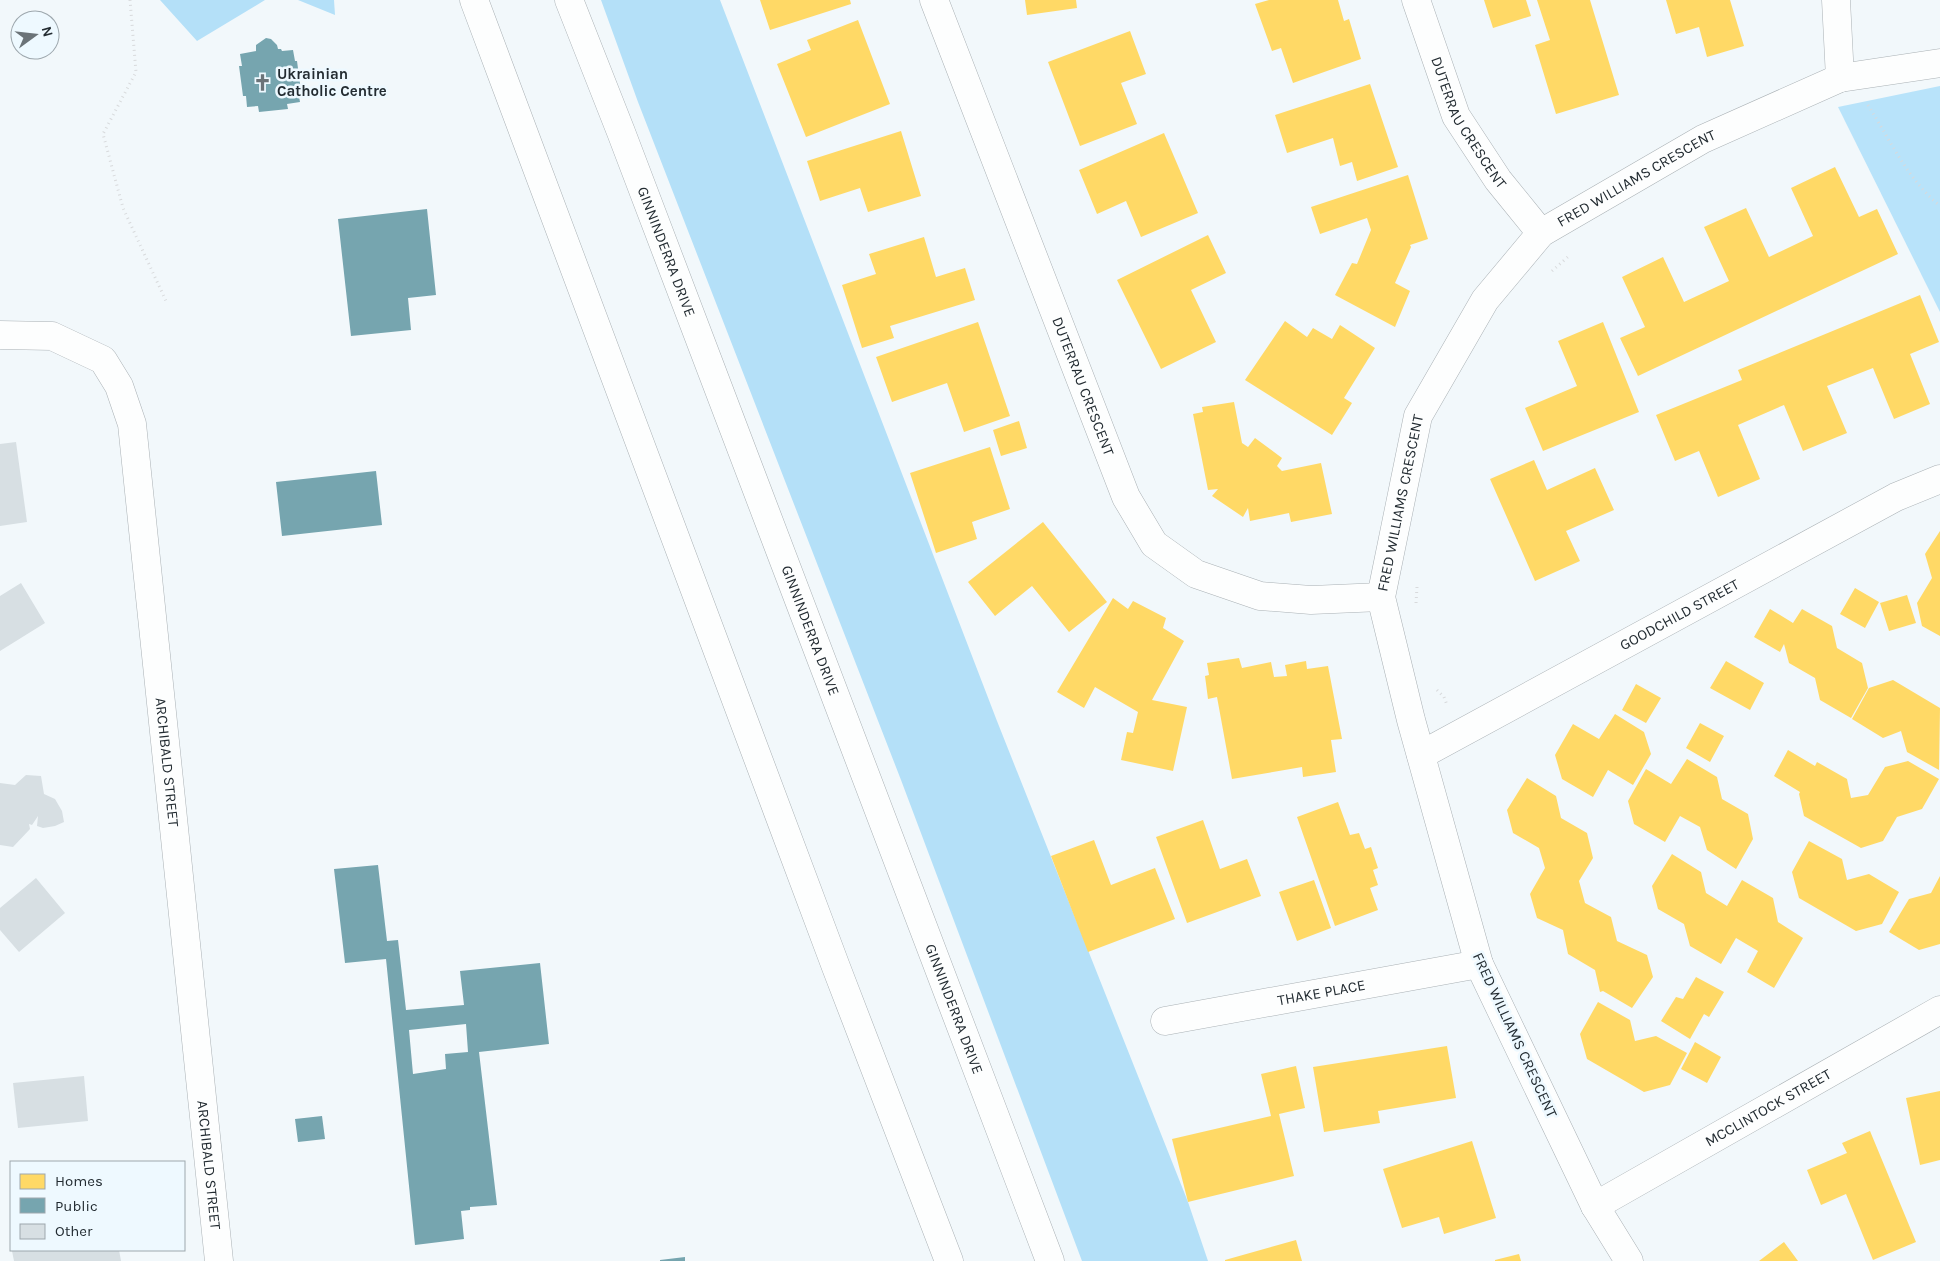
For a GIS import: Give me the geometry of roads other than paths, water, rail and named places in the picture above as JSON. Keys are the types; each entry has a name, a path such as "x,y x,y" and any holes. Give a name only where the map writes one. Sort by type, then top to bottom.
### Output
{"street":[{"path":"474,0 832,958 949,1261"},
{"name":"GINNINDERRA DRIVE","path":"569,0 625,142 1050,1261"},
{"name":"DUTERRAU CRESCENT","path":"934,0 1126,497 1154,544 1196,574 1260,596 1311,600 1381,597"},
{"name":"DUTERRAU CRESCENT","path":"1416,0 1456,116 1498,180 1541,233"},
{"path":"1836,0 1840,78"},
{"name":"FRED WILLIAMS CRESCENT","path":"1629,1261 1595,1206 1479,964 1381,597 1418,416 1486,300 1541,233 1703,139 1840,78 1940,63"},
{"name":"ARCHIBALD STREET","path":"8,335 52,336 103,360 119,386 132,424 219,1261"},
{"name":"GOODCHILD STREET","path":"1422,755 1896,497 1940,479"},
{"name":"THAKE PLACE","path":"1165,1021 1479,964"},
{"name":"MCCLINTOCK STREET","path":"1595,1206 1940,1010"}],"place":[{"name":"Ukrainian Catholic Centre","path":"263,83"}]}
